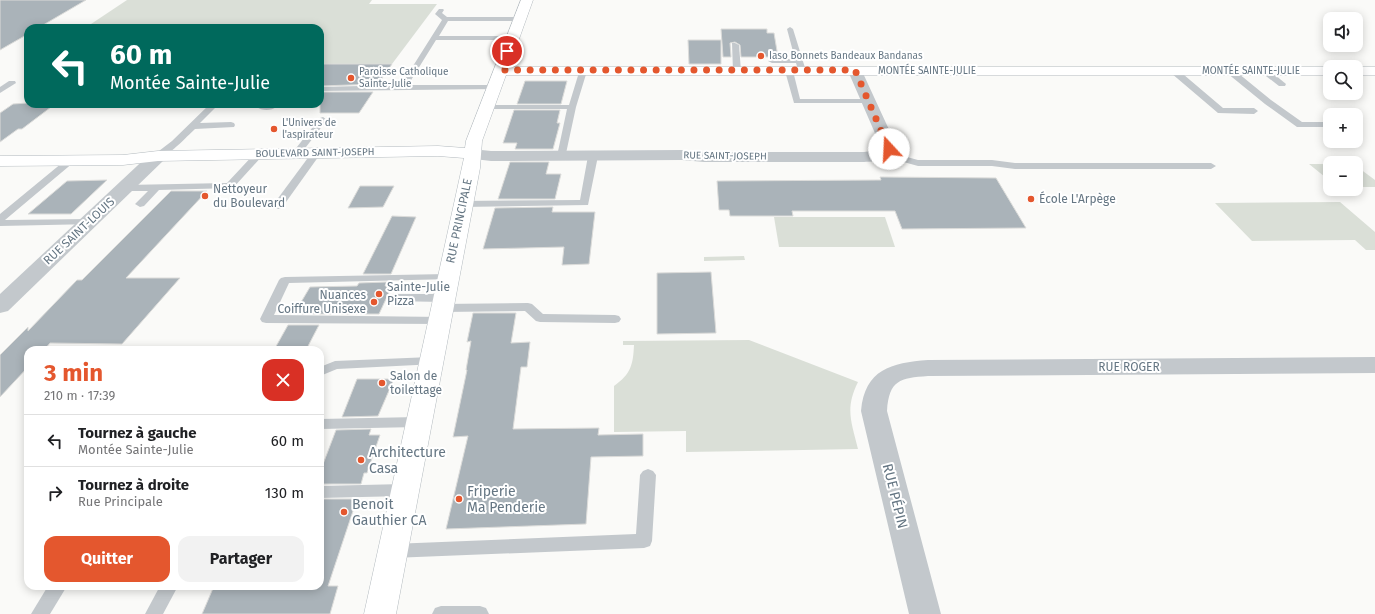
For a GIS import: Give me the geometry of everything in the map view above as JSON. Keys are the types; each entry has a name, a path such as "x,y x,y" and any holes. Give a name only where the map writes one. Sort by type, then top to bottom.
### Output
{"street":[{"name":"RUE PRINCIPALE","path":"380,614 462,204 471,168 474,141 527,0"},
{"name":"MONTÉE SAINTE-JULIE","path":"500,70 737,71 797,67 855,70 1323,71"},
{"path":"855,70 889,147 885,154"},
{"path":"1363,71 1375,71"},
{"name":"BOULEVARD SAINT-JOSEPH","path":"2,161 123,160 158,156 438,151 472,154"},
{"name":"BOULEVARD SAINT-JOSEPH","path":"2,161 131,152 158,156"},
{"name":"RUE SAINT-JOSEPH","path":"472,154 490,156 682,155 704,157 856,157 885,154"},
{"name":"RUE SAINT-LOUIS","path":"0,306 158,156"},
{"name":"RUE ROGER","path":"885,380 897,372 928,368 1375,365"},
{"name":"RUE PÉPIN","path":"885,380 878,387 874,398 874,411 925,614"}],"lane":[{"path":"441,10 438,14 446,19 520,19"},
{"path":"403,87 446,19"},
{"path":"790,29 797,67 797,101 869,101"},
{"path":"433,38 512,38"},
{"path":"735,45 737,71"},
{"path":"772,61 797,67"},
{"path":"562,156 572,107 583,71"},
{"path":"1174,71 1221,111 1254,111"},
{"path":"1230,71 1268,102 1300,125 1323,125"},
{"path":"1265,71 1282,84"},
{"path":"0,90 12,83"},
{"path":"324,89 403,87 494,88"},
{"path":"487,107 572,107"},
{"path":"158,156 175,143 211,108"},
{"path":"296,154 323,120"},
{"path":"193,126 231,125"},
{"path":"277,207 316,153"},
{"path":"126,188 156,188 166,186 230,186 259,154"},
{"path":"885,154 918,163 992,163 1023,166 1211,166"},
{"path":"462,204 584,203 593,156"},
{"path":"0,219 71,160"},
{"path":"140,204 156,188"},
{"path":"0,223 90,222"},
{"path":"286,280 443,301 266,319 286,280"},
{"path":"395,298 528,307 540,318 615,319"},
{"path":"324,370 335,365 430,361"},
{"path":"324,424 418,422"},
{"path":"392,551 644,541 648,475"},
{"path":"324,492 404,490"},
{"path":"40,614 55,590"},
{"path":"154,614 167,590"},
{"path":"440,614 480,614"}],"shaded area":[{"path":"127,0 372,0 369,4 437,4 392,64 324,64 324,24 91,24"},
{"path":"1309,164 1323,164 1323,175"},
{"path":"1363,171 1375,180 1375,187 1363,187"},
{"path":"1340,202 1375,232 1375,250 1366,250 1355,240 1252,241 1215,203"},
{"path":"774,217 885,217 895,247 779,247"},
{"path":"744,256 745,260 704,261 704,257"},
{"path":"749,340 858,382 850,407 850,415 858,449 686,452 686,431 614,432 614,386 628,373 632,364 634,352 634,345 623,345 623,341"}],"building":[{"path":"0,0 86,0 45,24 24,24 24,36 0,50"},
{"path":"721,29 767,29 767,33 774,33 778,57 741,57 740,45 735,42 730,43 731,57 723,57"},
{"path":"688,40 721,40 721,64 689,64"},
{"name":"Paroisse Catholique Sainte-Julie","path":"324,64 392,64 378,84 324,86"},
{"path":"525,81 567,81 561,104 517,104"},
{"path":"324,92 373,92 359,113 320,113 320,108 324,108"},
{"path":"24,103 24,108 50,108 22,129 18,129 0,142 0,113 13,104"},
{"path":"514,110 560,110 557,123 560,123 553,149 515,149 517,143 503,143"},
{"path":"510,162 549,162 546,174 561,174 555,199 498,199"},
{"path":"880,177 996,178 1026,228 902,229 895,211 792,211 793,216 730,216 729,210 719,210 717,181 881,180"},
{"path":"107,180 71,214 28,214 67,181"},
{"path":"360,186 394,186 383,207 348,208"},
{"path":"171,191 207,191 126,278 180,278 122,344 50,343 47,346 24,346 24,371 0,397 0,355 28,327 28,331 77,280 82,280"},
{"path":"553,207 552,212 595,212 589,264 562,265 564,247 483,249 495,208"},
{"path":"392,216 416,217 391,274 363,274"},
{"path":"711,272 716,333 657,334 657,273"},
{"path":"387,282 385,286 392,286 379,314 294,314 310,287 357,286 359,283"},
{"path":"473,313 516,313 511,343 530,342 527,367 521,367 513,429 599,428 598,435 643,434 643,456 591,457 586,524 446,529 468,436 453,437 467,370 471,341 467,342"},
{"path":"288,325 319,325 308,346 276,346"},
{"path":"357,379 394,379 378,416 342,417"},
{"path":"371,429 369,435 380,435 367,473 364,473 361,484 324,484 324,462 336,430"},
{"path":"324,499 357,499 328,586 338,586 330,614 202,614 212,590 324,590"}],"place":[{"name":"Iaso Bonnets Bandeaux Bandanas","path":"761,56"},
{"name":"Paroisse Catholique Sainte-Julie","path":"351,78"},
{"name":"L'Univers de l'aspirateur","path":"274,129"},
{"name":"Nettoyeur du Boulevard","path":"205,196"},
{"name":"École L'Arpège","path":"1031,199"},
{"name":"Sainte-Julie Pizza","path":"379,294"},
{"name":"Nuances Coiffure Unisexe","path":"374,302"},
{"name":"Salon de toilettage","path":"382,383"},
{"name":"Architecture Casa","path":"361,460"},
{"name":"Friperie Ma Penderie","path":"459,499"},
{"name":"Benoit Gauthier CA","path":"344,512"}],"route":[{"path":"507,51 500,70 855,70 874,111 889,149"}]}
